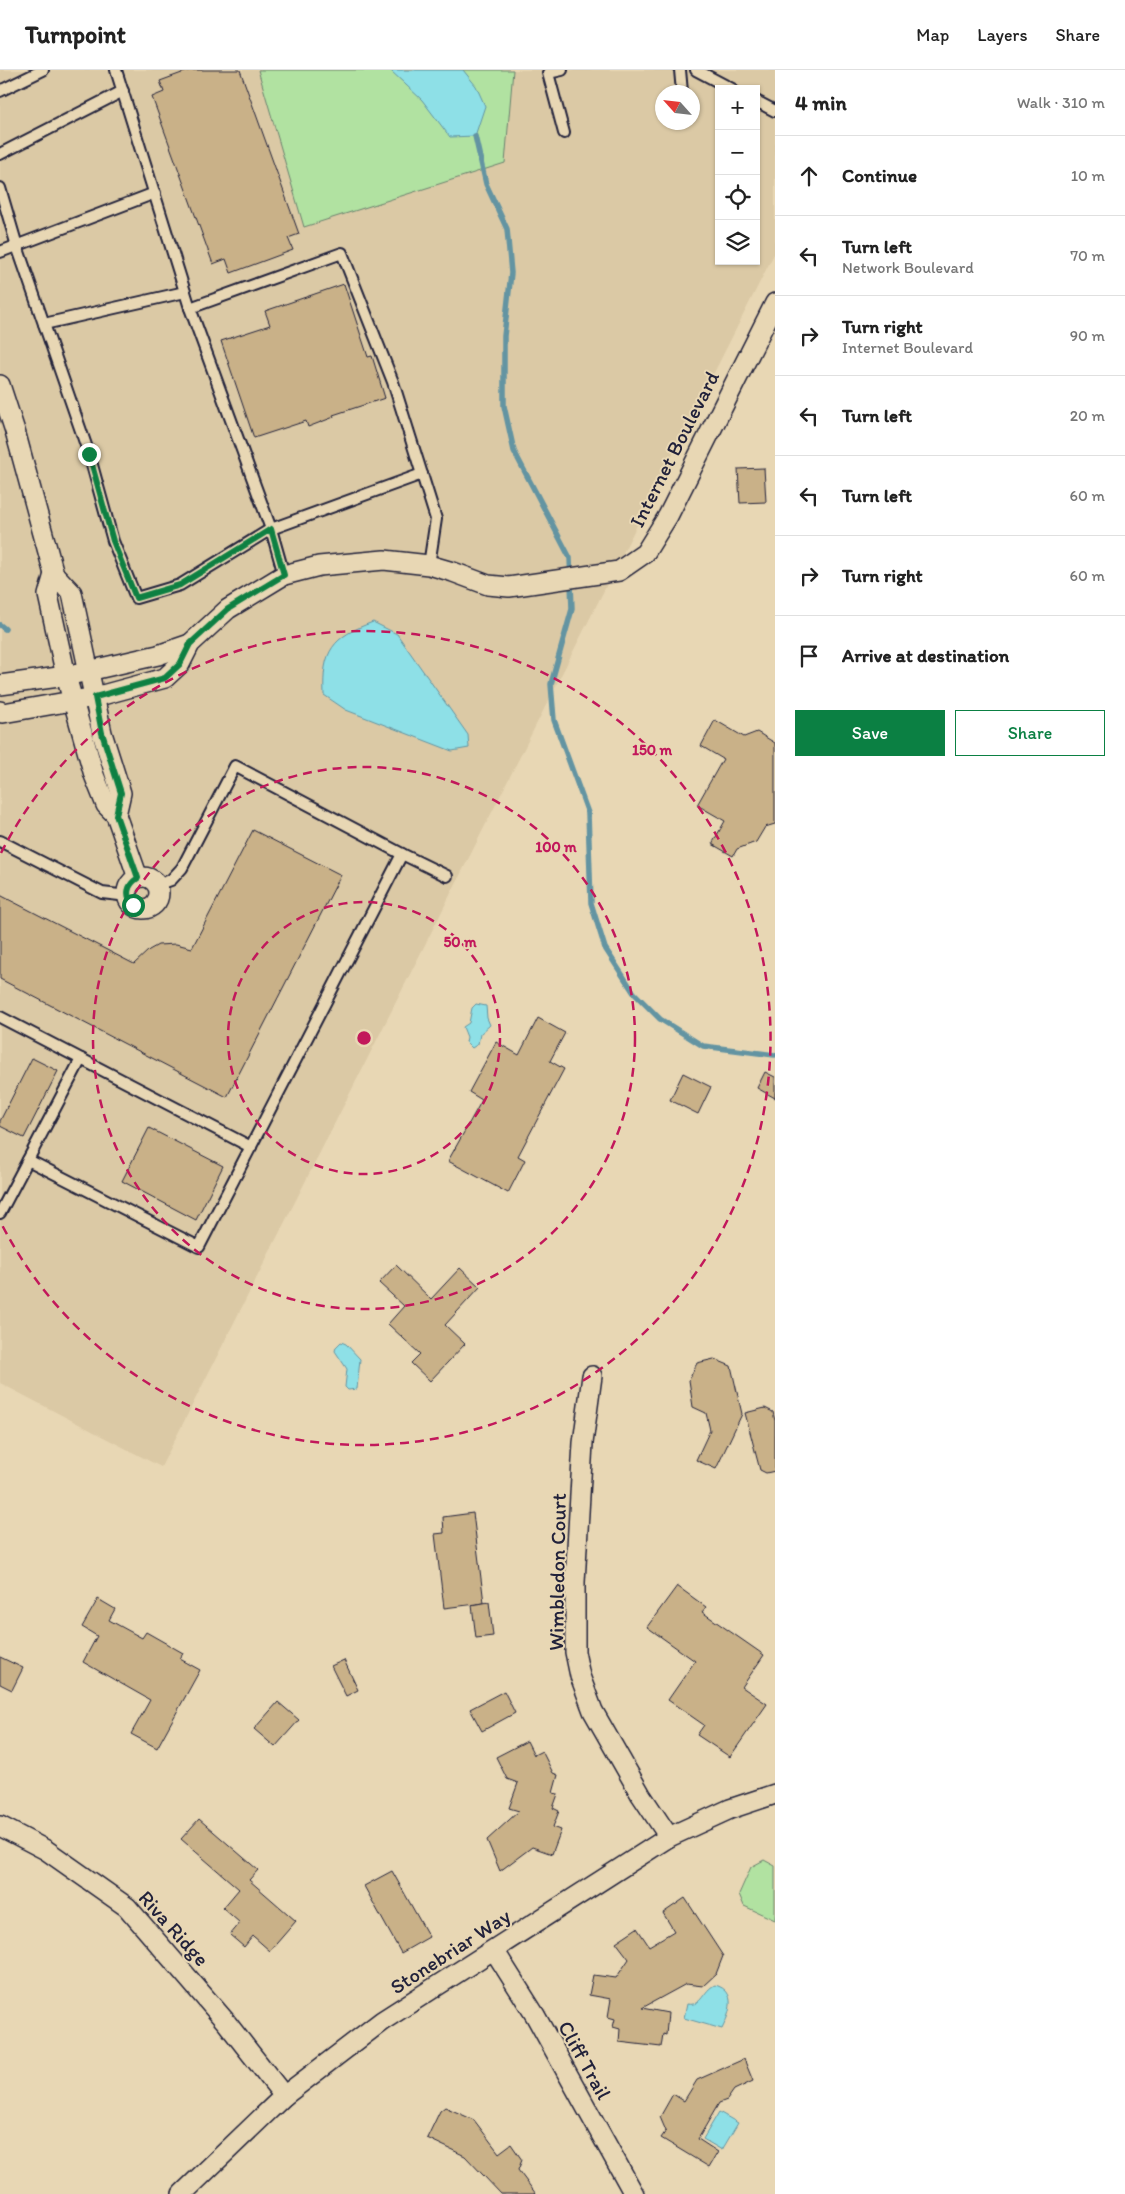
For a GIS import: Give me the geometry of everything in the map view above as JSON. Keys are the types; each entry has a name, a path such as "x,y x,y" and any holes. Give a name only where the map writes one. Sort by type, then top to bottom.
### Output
{"street":[{"name":"Internet Boulevard","path":"0,711 3,713 95,697 165,678 180,664 190,644 228,609 284,575 319,566 384,560 429,565 488,585 509,587 619,571 645,553 668,516 775,303"},
{"path":"0,385 15,431 54,574 72,593 102,733 121,793 116,815"},
{"path":"54,574 48,595 66,676 94,775 106,806 116,815 138,878"},
{"name":"Internet Boulevard","path":"0,685 66,676 158,655 190,644"},
{"path":"138,878 148,878 157,885 159,896 156,902 148,908 133,905 128,896 130,885 138,878"},
{"name":"Wimbledon Court","path":"592,1376 583,1444 575,1582 575,1652 580,1676 594,1711 641,1795 669,1837"},
{"name":"Stonebriar Way","path":"182,2194 284,2096 382,2021 669,1837 730,1809 775,1794"},
{"name":"Riva Ridge","path":"0,1826 46,1850 127,1907 226,2022 284,2096"},
{"name":"Cliff Trail","path":"494,1950 535,2015 634,2194"}],"lane":[{"path":"0,91 44,70"},
{"path":"116,70 190,308 271,529 284,575"},
{"path":"562,70 546,71 564,133"},
{"path":"680,70 681,85"},
{"path":"696,70 724,85"},
{"path":"0,154 123,91"},
{"path":"760,103 775,111"},
{"path":"0,188 17,246 89,454 113,541 136,598 180,585 271,529 422,474"},
{"path":"0,252 155,193"},
{"path":"190,308 342,253 393,382 436,519 429,565"},
{"path":"44,324 185,292"},
{"path":"157,885 171,880 182,868 235,766 447,876"},
{"path":"0,841 102,893 128,896"},
{"path":"28,1160 199,1247 402,854"},
{"path":"0,1017 251,1146"},
{"path":"0,1213 81,1059"}],"shaded area":[{"path":"0,70 775,70 775,252 161,1467 0,1383"}],"green space":[{"path":"258,70 513,70 505,163 304,227"},
{"path":"764,1860 775,1866 775,1920 744,1906 739,1894 751,1867"}],"water":[{"path":"390,70 463,70 476,86 485,106 475,136 450,137 422,100"},
{"path":"373,622 397,634 468,735 469,748 452,751 346,710 324,695 325,667 332,648 348,634"},
{"path":"476,1004 486,1006 490,1025 480,1034 478,1044 472,1048 466,1042 467,1037 463,1027 469,1023 472,1008"},
{"path":"341,1342 346,1344 360,1359 357,1389 348,1390 345,1387 347,1369 335,1351"},
{"path":"715,1985 727,1992 730,2003 728,2016 722,2029 684,2018 687,2004 699,2001"},
{"path":"719,2112 738,2123 722,2150 703,2139"}],"building":[{"path":"190,70 240,70 299,234 288,238 293,250 231,273 226,259 213,264 152,97 164,92 160,81"},
{"path":"344,284 368,357 372,356 385,398 333,415 334,417 308,427 306,421 254,438 221,341 270,325 265,311"},
{"path":"764,468 766,502 740,503 738,469"},
{"path":"715,720 744,737 757,732 775,743 775,824 765,827 756,842 737,849 733,856 712,844 725,821 697,805 723,759 701,746"},
{"path":"253,830 341,875 227,1097 0,979 0,895 134,964 149,950 158,945 176,944 192,948"},
{"path":"538,1018 565,1033 550,1061 564,1069 518,1156 525,1160 508,1193 448,1161 482,1100 469,1092 496,1042 519,1055"},
{"path":"32,1058 58,1071 24,1138 0,1126 0,1121"},
{"path":"765,1072 775,1077 775,1098 757,1088"},
{"path":"683,1073 711,1087 698,1114 670,1100"},
{"path":"149,1128 223,1166 196,1220 122,1181"},
{"path":"396,1265 431,1299 460,1268 480,1287 445,1325 465,1344 430,1381 411,1363 420,1354 388,1324 404,1306 379,1283"},
{"path":"714,1359 731,1366 742,1414 716,1469 696,1460 710,1430 706,1413 693,1407 689,1380 697,1363"},
{"path":"765,1408 773,1412 775,1421 775,1471 766,1473 760,1470 745,1413"},
{"path":"473,1513 484,1603 444,1608 435,1534 444,1533 443,1517"},
{"path":"677,1586 706,1607 702,1612 764,1655 742,1687 767,1704 730,1757 697,1735 704,1725 668,1700 695,1661 647,1627"},
{"path":"98,1599 115,1609 109,1620 142,1638 146,1632 183,1653 180,1659 200,1670 157,1748 131,1734 150,1700 83,1662 97,1636 82,1627"},
{"path":"489,1602 493,1636 476,1638 472,1605"},
{"path":"0,1657 23,1668 12,1690 0,1684"},
{"path":"344,1660 358,1690 346,1696 331,1666"},
{"path":"504,1691 515,1713 482,1731 470,1709"},
{"path":"278,1702 299,1720 275,1747 254,1729"},
{"path":"527,1741 534,1755 542,1751 553,1773 558,1775 553,1793 558,1794 553,1808 559,1811 553,1827 561,1830 552,1854 532,1847 500,1871 487,1840 519,1811 509,1808 518,1783 507,1779 496,1757"},
{"path":"199,1819 258,1870 249,1880 296,1921 270,1951 253,1936 244,1947 230,1935 240,1923 223,1908 239,1889 181,1839"},
{"path":"392,1871 429,1937 401,1953 364,1886"},
{"path":"685,1898 723,1956 716,1974 703,1986 686,1984 642,2008 668,2013 666,2035 663,2034 661,2047 619,2042 620,2029 613,2027 615,2019 608,2017 611,1999 589,1995 593,1975 616,1978 629,1959 616,1942 637,1928 649,1946 674,1931 663,1913"},
{"path":"744,2059 753,2081 734,2090 727,2100 719,2103 698,2139 718,2152 709,2167 661,2138 666,2131 660,2117 673,2094 684,2101 697,2080"},
{"path":"445,2107 474,2120 499,2153 511,2144 522,2160 518,2170 536,2194 501,2194 465,2156 427,2138 440,2111"}],"waterway":[{"path":"475,136 486,184 507,229 511,273 504,336 504,406 514,451 570,558 572,609 551,684 554,720 588,813 591,903 605,948 634,993 660,1019 703,1046 775,1055"},
{"path":"0,625 5,629"}],"route":[{"path":"89,454 113,541 136,598 180,585 271,529 284,575 228,609 190,644 180,664 165,678 95,697 102,733 121,793 116,815 138,878 133,881 128,891 128,896 133,905"}]}
